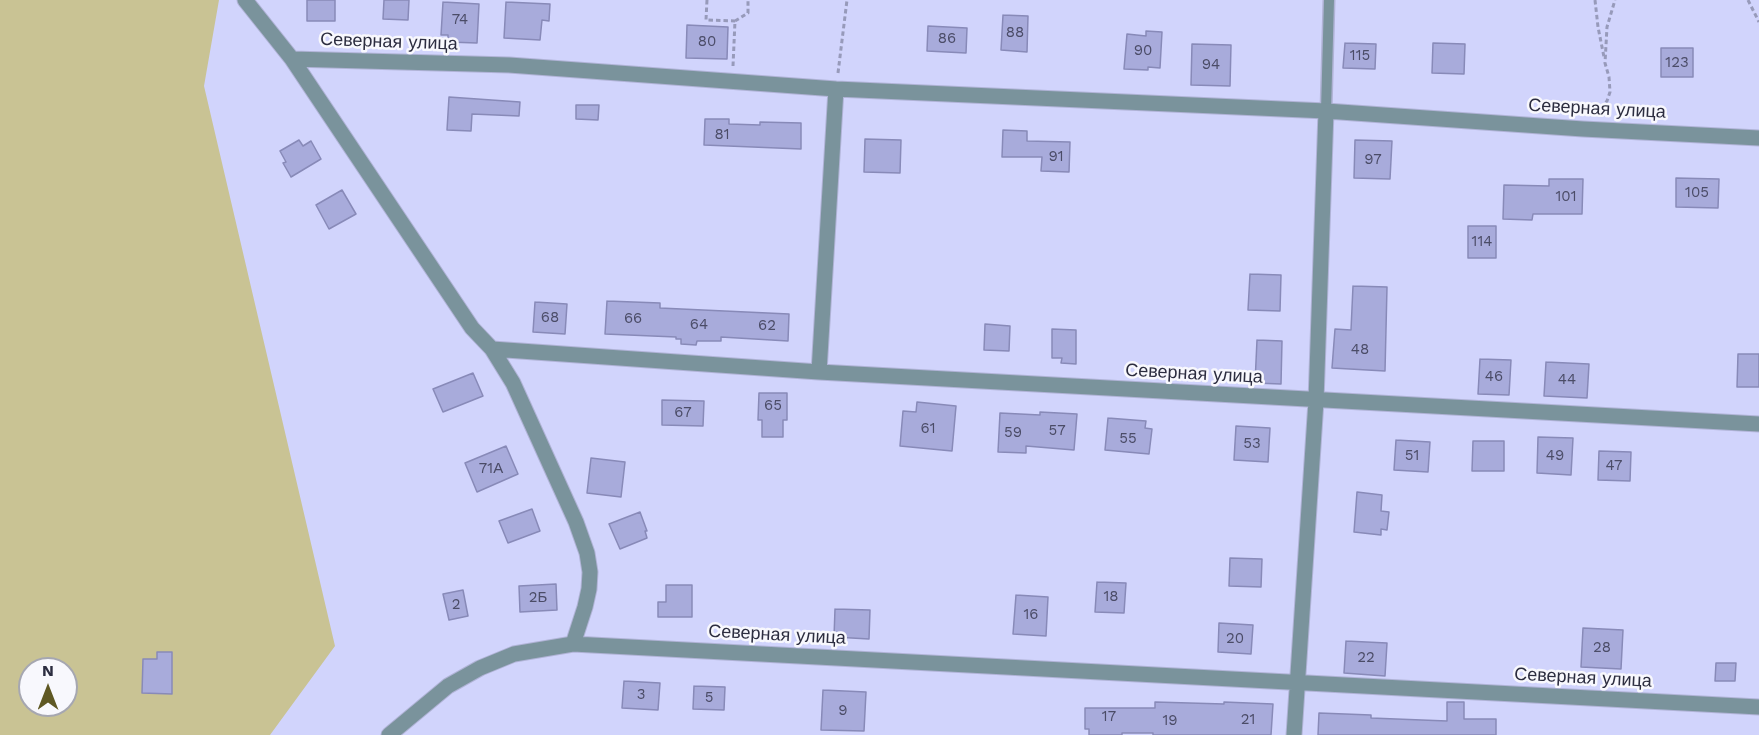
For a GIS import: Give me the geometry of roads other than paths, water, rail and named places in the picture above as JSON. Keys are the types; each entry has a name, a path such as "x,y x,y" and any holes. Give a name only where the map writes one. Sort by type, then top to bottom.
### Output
{"street":[{"path":"244,0 292,59 472,328 492,349 513,383 576,522 587,553 590,572 589,589 573,644"},
{"name":"Северная улица","path":"292,59 509,65 836,89 1326,111 1583,129 1759,138"},
{"path":"819,372 836,89"},
{"path":"1294,735 1316,400 1326,111"},
{"name":"Северная улица","path":"492,349 819,372 1759,424"},
{"name":"Северная улица","path":"389,735 448,686 480,668 513,654 573,644 1759,707"}],"lane":[{"path":"1326,111 1329,0"}]}
